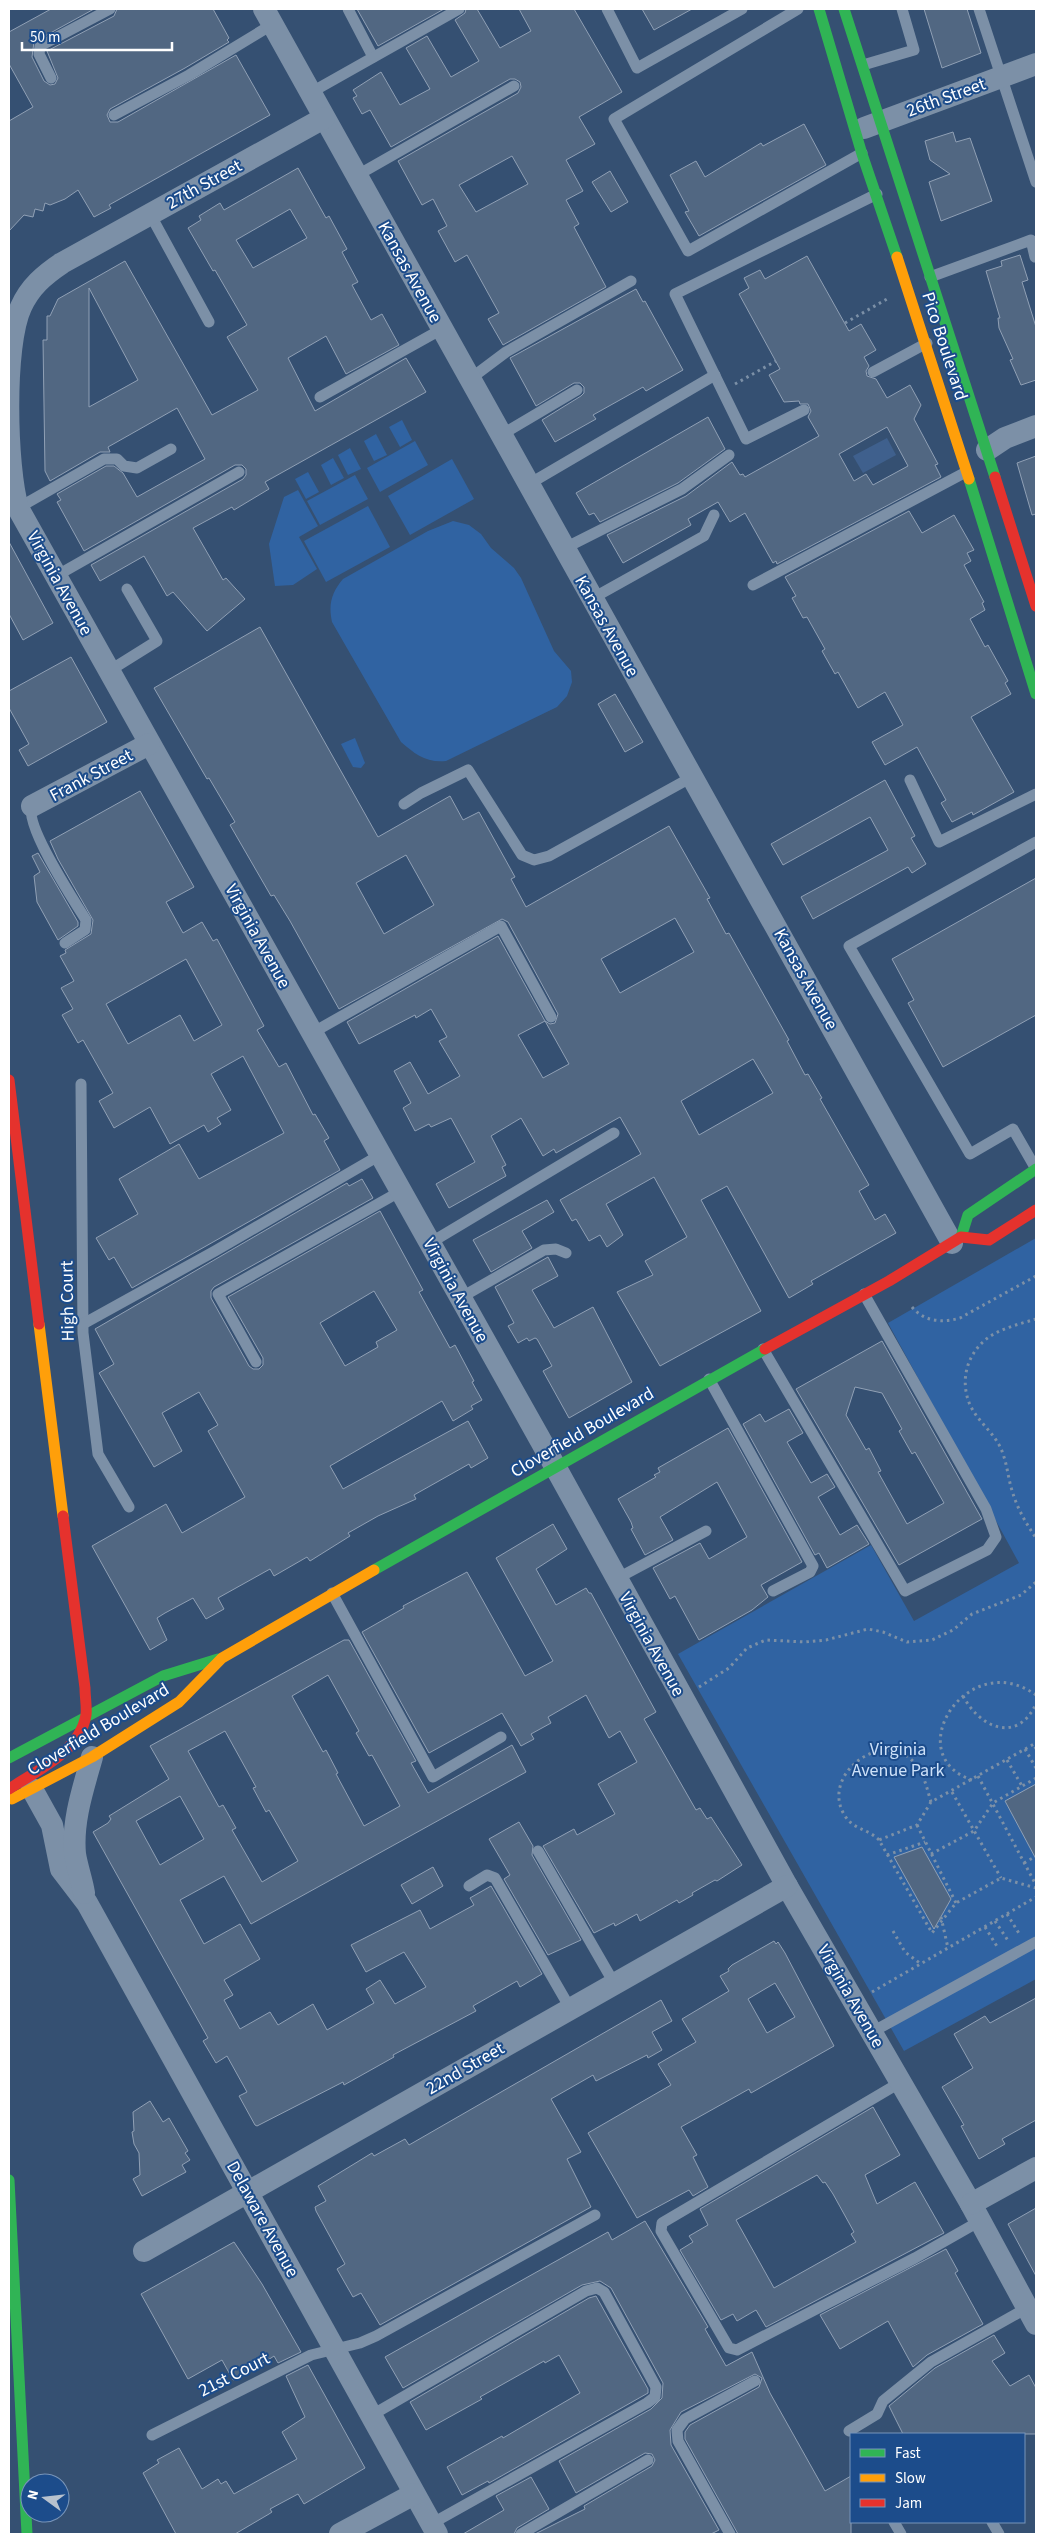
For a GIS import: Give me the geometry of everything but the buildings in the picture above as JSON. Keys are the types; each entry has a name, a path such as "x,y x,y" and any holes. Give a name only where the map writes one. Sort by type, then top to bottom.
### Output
{"main road":[{"name":"Pico Boulevard","path":"819,9 930,277 927,343 1036,694"},
{"name":"Pico Boulevard","path":"844,9 863,65 873,139 876,194 928,310 987,450 1036,606"},
{"path":"966,472 987,450"},
{"path":"9,1080 85,1688 86,1716 81,1729 66,1748 31,1782 9,1789"},
{"path":"1036,1169 968,1215 956,1240 989,1240 1036,1210"},
{"name":"Cloverfield Boulevard","path":"9,1758 163,1676 222,1658 332,1593 709,1379 864,1294 956,1240"},
{"name":"Cloverfield Boulevard","path":"9,1801 31,1782 92,1757 179,1702 222,1658"},
{"path":"9,2180 27,2534"}],"street":[{"name":"Kansas Avenue","path":"268,14 356,176 692,777 956,1240"},
{"name":"26th Street","path":"873,139 1000,78 1036,64"},
{"name":"27th Street","path":"84,250 324,118"},
{"name":"Virginia Avenue","path":"84,250 44,275 30,291 20,308 14,329 9,356 10,476 18,508 430,1243 787,1886 901,2082 1032,2316"},
{"path":"987,450 1006,438 1036,426"},
{"name":"Frank Street","path":"32,806 150,744"},
{"name":"Delaware Avenue","path":"87,1904 76,1860 75,1833 79,1802 92,1757"},
{"name":"Delaware Avenue","path":"31,1782 52,1825 61,1869 87,1904 434,2529"},
{"name":"22nd Street","path":"144,2251 787,1886"},
{"path":"975,2213 1036,2168"},
{"path":"340,2534 414,2494"}],"lane":[{"path":"51,78 39,54 40,46 110,9"},
{"path":"348,9 374,57"},
{"path":"310,93 459,9"},
{"path":"607,9 637,68 742,9"},
{"path":"798,9 614,119 688,251 873,139"},
{"path":"863,65 914,50 902,9"},
{"path":"979,9 1000,78 1036,182"},
{"path":"114,115 189,75 268,14"},
{"path":"356,176 514,86"},
{"path":"804,410 746,439 675,294 876,194"},
{"path":"150,214 209,322"},
{"path":"930,277 1033,240 1035,257"},
{"path":"470,379 506,352 631,281"},
{"path":"320,397 442,329"},
{"path":"873,372 927,343"},
{"path":"529,484 715,375"},
{"path":"501,435 577,390"},
{"path":"18,508 104,460 117,459 124,466 137,468 171,449"},
{"path":"564,548 682,489 729,455"},
{"path":"56,576 239,472"},
{"path":"753,585 966,472"},
{"path":"593,598 704,536 714,515"},
{"path":"109,671 157,641 128,589"},
{"path":"404,804 421,793 468,770 522,855 534,860 549,856 692,777"},
{"path":"910,780 939,842 1036,794"},
{"path":"32,806 30,814 40,840 86,920 84,930 65,944"},
{"path":"1036,842 849,946 970,1154 1013,1128 1036,1169"},
{"path":"312,1033 501,926 551,1016"},
{"name":"High Court","path":"81,1084 84,1324 98,1454 129,1507"},
{"path":"430,1243 614,1133"},
{"path":"84,1324 215,1252 380,1155"},
{"path":"256,1362 218,1294 401,1192"},
{"path":"460,1298 544,1250 556,1249 566,1253"},
{"path":"763,1349 905,1591 987,1550 996,1537 986,1509 864,1294"},
{"path":"709,1379 813,1566 810,1572 773,1591"},
{"path":"616,1579 706,1531"},
{"path":"332,1593 433,1777 501,1737"},
{"path":"538,1851 614,1983"},
{"path":"469,1886 487,1875 495,1878 570,2008"},
{"path":"872,2032 1032,1944"},
{"path":"901,2082 662,2223 661,2231 729,2348 737,2350 915,2258 975,2213"},
{"name":"21st Court","path":"152,2435 311,2355 360,2343 376,2336 595,2215"},
{"path":"372,2415 586,2290 597,2288 604,2292 656,2387 655,2397 648,2403 434,2529"},
{"path":"849,2431 877,2414 883,2401 931,2362 1032,2316"},
{"path":"730,2534 678,2441 677,2430 686,2419 755,2381"},
{"path":"521,2534 648,2460"},
{"path":"895,2523 901,2534"},
{"path":"993,2523 999,2534"}],"path":[{"path":"845,323 890,298"},
{"path":"730,387 776,361"},
{"path":"912,1308 928,1319 950,1321 960,1318 1036,1276"},
{"path":"1036,1319 1007,1328 984,1340 972,1354 965,1374 965,1390 972,1408 996,1438 1003,1454 1018,1509 1036,1538"},
{"path":"682,1698 729,1668 747,1648 766,1640 805,1642 868,1629 883,1632 907,1642 932,1640 953,1630 972,1614 1021,1595 1036,1582"},
{"path":"972,1780 960,1776 941,1753 940,1743 943,1726 952,1707 963,1696 978,1686 997,1682 1025,1687 1036,1695"},
{"path":"963,1696 969,1706 983,1721 1003,1728 1021,1724 1031,1715 1036,1704"},
{"path":"879,1840 916,1825 931,1802 952,1792 1034,1744 1036,1749"},
{"path":"931,1802 924,1777 916,1764 902,1753 888,1749 877,1750 855,1762 840,1784 841,1808 853,1825 871,1832 879,1840 932,1933 941,1919 956,1903 1001,1878 1036,1887"},
{"path":"1025,1749 1036,1767"},
{"path":"1007,1760 1022,1786"},
{"path":"978,1776 1036,1887"},
{"path":"931,1854 974,1831 992,1803 1036,1778"},
{"path":"952,1792 1001,1878"},
{"path":"916,1825 956,1903"},
{"path":"887,1855 925,1842"},
{"path":"1024,1863 1036,1856"},
{"path":"854,2002 1036,1898"},
{"path":"1008,1914 1032,1944"},
{"path":"941,1919 948,1948"},
{"path":"995,1921 1016,1953"},
{"path":"985,1927 1005,1959"},
{"path":"893,1931 905,1952 920,1964"}],"green space":[{"path":"402,420 412,440 400,447 389,427"},
{"path":"376,434 387,455 374,461 364,441"},
{"path":"415,441 428,465 380,492 367,468"},
{"path":"350,448 361,469 348,475 338,455"},
{"path":"333,458 344,478 331,485 321,465"},
{"path":"452,459 474,499 410,535 388,496"},
{"path":"308,472 319,492 306,499 295,479"},
{"path":"355,475 368,499 320,525 307,501"},
{"path":"298,490 318,526 299,537 317,569 293,585 275,586 269,544 284,497"},
{"path":"368,506 390,547 326,582 304,541"},
{"path":"453,521 469,525 481,534 491,548 514,568 521,578 554,651 571,671 572,682 567,696 557,707 446,761 432,761 421,757 401,742 332,622 330,610 336,589 343,579 428,531"},
{"path":"355,738 365,763 361,768 353,767 341,744"},
{"name":"Virginia Avenue Park","path":"1036,1238 1036,1979 904,2051 678,1654 871,1545 914,1621 1019,1563 888,1323"}],"shaded area":[{"path":"887,438 896,455 863,473 853,456"}],"traffic: fast":[{"path":"819,9 862,154 897,257"},
{"path":"844,9 995,477"},
{"path":"969,479 1036,694"},
{"path":"961,1237 968,1215 1036,1169"},
{"path":"374,1570 765,1349"},
{"path":"9,1758 163,1676 218,1659"},
{"path":"9,2180 27,2534"}],"traffic: slow":[{"path":"897,257 969,479"},
{"path":"39,1324 63,1516"},
{"path":"12,1799 92,1757 179,1702 222,1658 374,1570"}],"traffic: jam":[{"path":"995,477 1036,606"},
{"path":"9,1080 39,1324"},
{"path":"765,1349 889,1281 961,1237 989,1240 1036,1210"},
{"path":"9,1789 44,1767 66,1750 82,1728 86,1715 85,1688 63,1516"}]}
